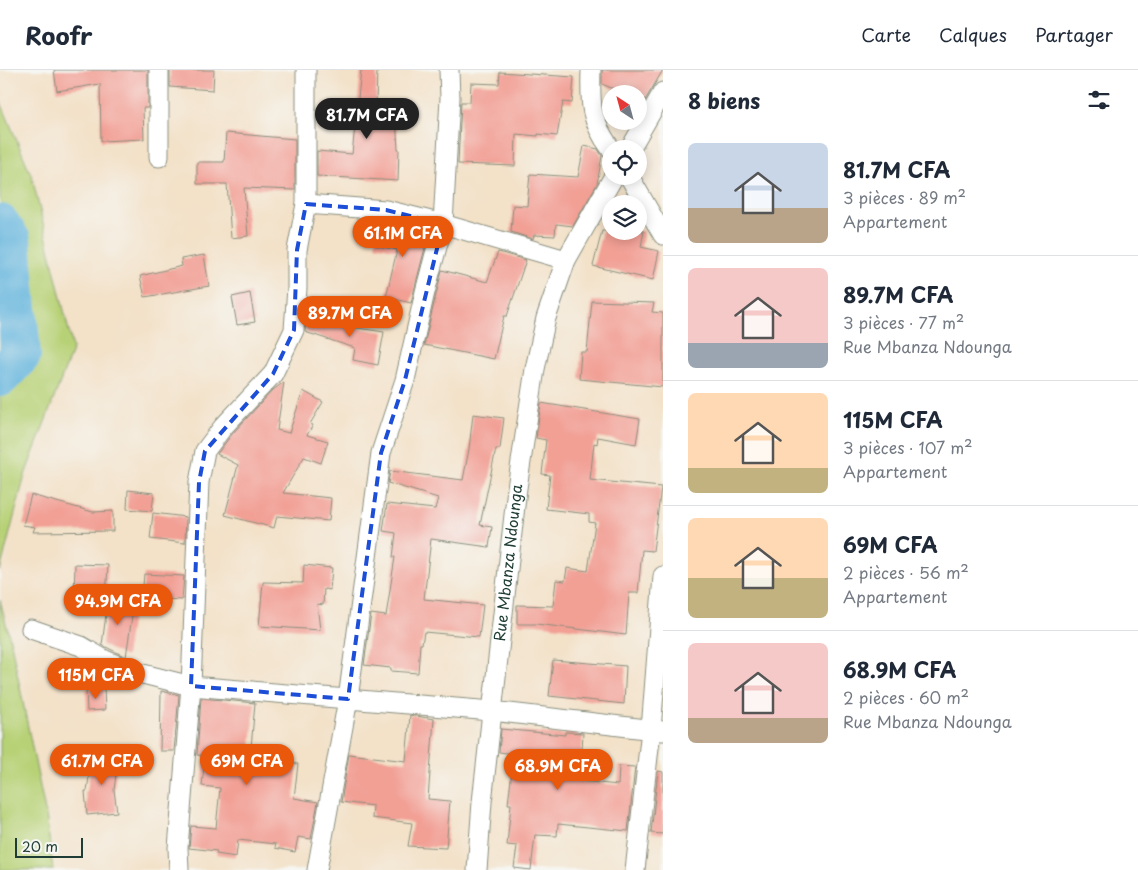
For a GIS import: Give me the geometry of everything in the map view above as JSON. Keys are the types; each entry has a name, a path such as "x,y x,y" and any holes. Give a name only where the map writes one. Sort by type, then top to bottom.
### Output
{"street":[{"path":"159,70 159,157"},
{"path":"179,870 178,848 191,686 199,482 205,451 223,427 273,374 294,330 297,288 296,250 306,204 306,70"},
{"path":"317,870 348,700 381,453 405,380 443,224 450,98 449,70"},
{"path":"591,70 590,102 594,119 604,140"},
{"path":"635,140 663,92"},
{"name":"Rue Mbanza Ndounga","path":"477,870 482,802 517,488 534,369 546,318 566,260 609,185"},
{"path":"634,185 663,235"},
{"path":"306,204 386,210 443,224 566,260"},
{"path":"635,870 657,730 663,576"},
{"path":"31,628 81,646 105,660 131,671 191,686 492,711 657,730"}],"highlighted area":[{"path":"306,204 386,210 443,224 405,380 381,453 348,699 191,686 199,482 205,451 273,374 294,330 297,250"}],"green space":[{"path":"0,100 32,177 73,348 25,475 0,571"},
{"path":"0,600 11,643 47,821 53,870 0,870"}],"building":[{"path":"54,70 148,70 148,108 143,108 144,139 101,141 100,84 57,91"},
{"path":"170,70 214,70 213,90 170,87"},
{"path":"361,70 377,70 376,104 395,103 399,149 398,181 317,176 317,151 352,154"},
{"path":"602,70 663,70 648,95 648,85 602,84"},
{"path":"500,72 574,77 572,103 563,102 557,136 516,134 515,166 458,164 461,102 470,102 471,83 499,84"},
{"path":"226,133 295,139 295,190 244,188 248,236 231,238 227,184 197,184 197,162 224,162"},
{"path":"584,146 598,149 602,156 597,184 573,226 556,224 555,236 534,235 533,239 511,232 513,205 527,206 530,174 578,177"},
{"path":"380,221 429,232 411,303 386,297 397,250 375,245"},
{"path":"602,231 602,240 642,240 641,247 659,251 653,280 593,266"},
{"path":"498,252 526,260 507,316 504,316 494,359 424,345 442,270 487,282"},
{"path":"204,255 209,286 145,297 140,276 182,266 181,259"},
{"path":"250,293 255,322 237,325 232,297"},
{"path":"592,301 654,303 652,312 663,313 663,387 579,379 581,352 587,352"},
{"path":"329,315 346,320 344,326 384,332 378,365 353,360 355,348 305,332 306,320 326,323"},
{"path":"284,382 277,430 289,433 303,391 323,402 310,424 313,425 307,435 328,441 321,463 304,457 283,493 331,498 329,521 277,516 274,528 225,515 238,465 217,454 232,434 273,390"},
{"path":"541,403 640,419 636,444 598,437 597,444 594,443 590,480 661,487 653,551 642,550 638,593 629,593 626,635 536,624 517,624 517,605 553,606 556,580 565,581 567,568 588,571 595,523 589,522 589,514 546,509 550,475 542,474 546,440 536,438"},
{"path":"473,414 504,418 500,449 496,449 480,525 492,527 489,547 431,539 424,599 483,605 479,637 424,632 422,644 420,644 418,673 391,671 391,668 364,665 371,614 386,616 395,557 393,557 396,533 383,531 387,504 435,509 438,498 388,483 390,471 463,480"},
{"path":"128,490 154,493 152,511 127,509"},
{"path":"31,495 93,512 113,511 113,531 33,532 35,527 23,525"},
{"path":"153,513 186,517 185,543 150,539"},
{"path":"75,564 108,565 106,598 74,597"},
{"path":"304,565 332,568 330,590 324,589 323,605 317,604 320,630 259,626 263,582 303,583"},
{"path":"144,574 184,576 182,600 142,598"},
{"path":"108,599 134,602 126,657 102,645"},
{"path":"553,660 626,666 624,704 549,696"},
{"path":"104,688 105,710 87,711 86,689"},
{"path":"161,691 179,695 174,751 160,751"},
{"path":"201,698 255,703 250,759 298,764 294,798 318,802 311,839 298,837 295,852 275,848 276,844 238,840 236,857 216,854 217,851 189,848 191,826 216,828 220,788 202,786 205,756 197,755"},
{"path":"410,715 434,719 428,799 450,801 446,848 408,846 412,823 372,818 373,806 341,802 349,754 406,761"},
{"path":"501,729 565,735 565,732 583,733 580,781 618,785 619,766 635,767 628,831 558,824 557,836 535,835 531,870 514,868 517,846 507,845 511,804 508,804 514,754 499,752"},
{"path":"92,756 118,759 114,790 117,812 87,815 85,791 87,791"},
{"path":"658,771 663,772 663,834 651,833"}],"waterway":[{"path":"0,224 11,240 21,355 0,377"}]}
